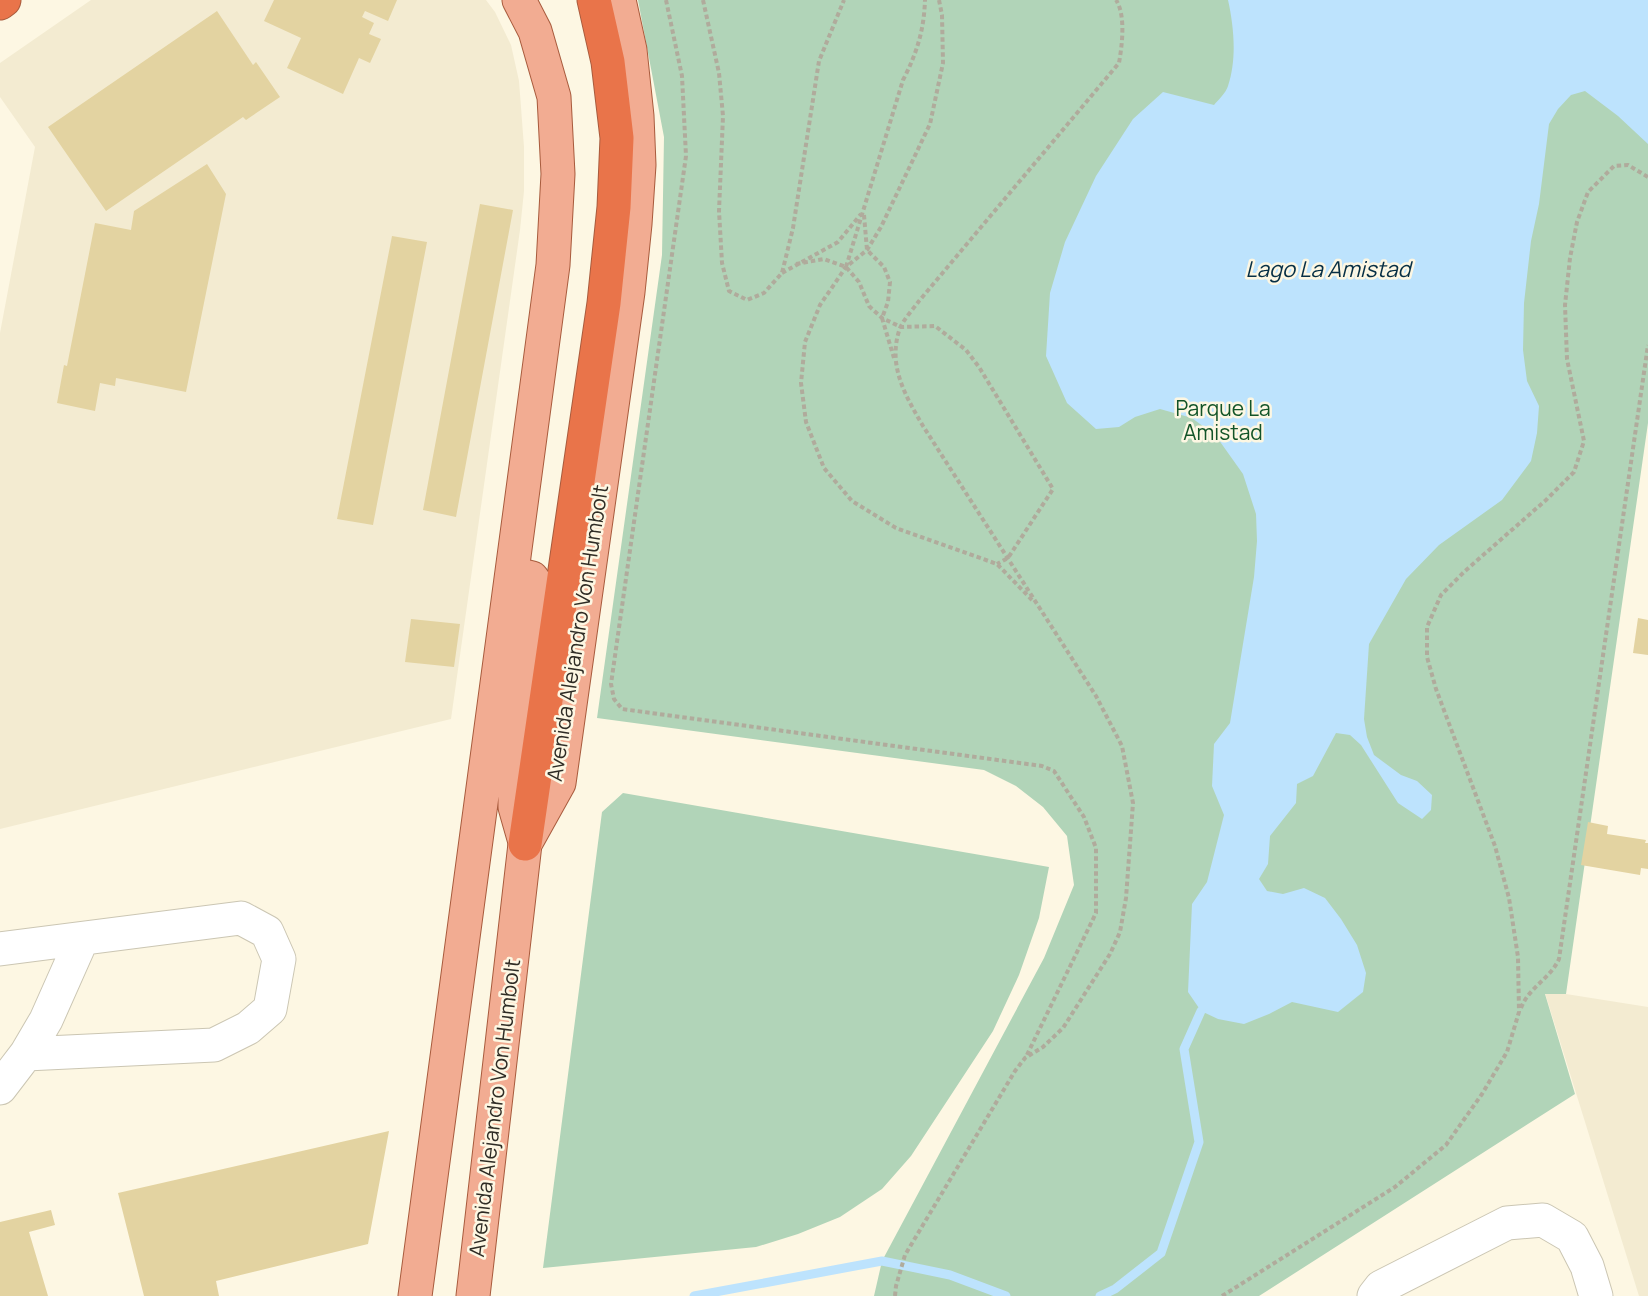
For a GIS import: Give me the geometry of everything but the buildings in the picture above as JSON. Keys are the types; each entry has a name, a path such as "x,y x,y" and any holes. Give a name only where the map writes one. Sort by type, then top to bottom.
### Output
{"highway":[{"path":"0,3 4,0"},
{"path":"525,844 603,303 614,207 617,138 608,62 594,0"}],"main road":[{"path":"415,1296 553,266 558,174 554,97 535,31 519,0"},
{"name":"Avenida Alejandro Von Humbolt","path":"473,1296 525,844 559,783 628,292 639,165 637,116 630,50 619,0"},
{"path":"512,573 532,578 537,585 515,783 515,807 525,844"}],"lane":[{"path":"0,949 241,918 267,932 279,959 270,1009 248,1028 214,1045 26,1054"},
{"path":"0,1088 26,1054 46,1020 82,939"},
{"path":"1374,1296 1381,1287 1507,1223 1543,1220 1572,1238 1587,1266 1596,1296"}],"path":[{"path":"666,0 682,76 686,156 611,684 614,699 622,709 1042,766 1054,771 1084,817 1096,848 1096,913 1025,1058 905,1255 896,1286 896,1296"},
{"path":"703,0 719,73 723,116 719,211 723,263 729,291 747,300 764,293 782,273 838,242 863,211"},
{"path":"782,273 793,228 819,61 844,0"},
{"path":"846,267 903,80 914,58 924,24 925,0"},
{"path":"939,0 942,15 943,63 930,124 881,227 867,250 846,267 820,305 806,342 801,383 806,423 824,468 852,501 896,528 997,564 1039,607"},
{"path":"895,360 901,327 919,301 1119,63 1123,37 1119,5 1116,0"},
{"path":"1519,1012 1518,957 1509,898 1495,846 1436,688 1427,657 1426,627 1441,596 1465,571 1546,500 1574,471 1584,441 1567,359 1565,305 1577,222 1588,192 1614,166 1628,165 1648,177"},
{"path":"863,211 867,250 884,267 890,282 888,302 882,318 904,394 1096,696 1122,746 1134,803 1126,898 1120,932 1110,954 1063,1028 1043,1047 1025,1058"},
{"path":"796,264 824,259 846,267 859,282 868,306 882,318 901,327 935,327 966,350 979,367 1053,489 1008,558 997,564"},
{"path":"1222,1296 1395,1187 1446,1145 1482,1094 1507,1052 1519,1012 1529,992 1549,974 1559,959 1648,345"}],"shaded area":[{"path":"91,0 486,0 495,12 511,45 519,81 524,147 524,191 520,230 451,719 0,829 0,333 35,147 0,97 0,63"},
{"path":"1545,993 1566,994 1648,1007 1648,1296 1639,1296"}],"green space":[{"name":"Parque La Amistad","path":"638,0 1648,0 1648,423 1566,994 1545,994 1575,1094 1259,1296 874,1296 882,1261 1044,958 1074,885 1067,836 1043,807 1016,786 984,770 597,718 662,255 664,137"},
{"path":"623,793 1049,867 1039,918 1019,975 993,1031 911,1156 882,1189 840,1217 798,1234 756,1247 543,1268 602,812"}],"water":[{"name":"Lago La Amistad","path":"1228,0 1648,0 1648,144 1618,116 1585,91 1571,95 1558,109 1549,124 1524,303 1523,350 1527,381 1539,406 1537,433 1531,461 1502,500 1439,545 1406,579 1369,644 1364,719 1367,737 1374,755 1401,775 1417,781 1432,795 1431,810 1422,819 1398,803 1361,745 1350,735 1336,733 1313,776 1297,784 1296,803 1270,836 1268,864 1259,879 1267,891 1283,894 1304,888 1325,898 1357,945 1366,973 1363,992 1338,1012 1292,1002 1244,1024 1218,1019 1201,1011 1188,992 1192,904 1207,882 1224,815 1212,786 1214,744 1230,723 1254,577 1257,541 1256,514 1243,474 1216,436 1192,418 1160,409 1135,417 1119,427 1096,429 1067,403 1046,356 1050,293 1065,242 1096,176 1133,119 1163,92 1214,105 1227,89 1234,54"}],"waterway":[{"path":"1100,1296 1115,1289 1161,1253 1199,1142 1184,1049 1201,1011"},
{"path":"694,1296 882,1261 950,1275 1006,1296"}]}
